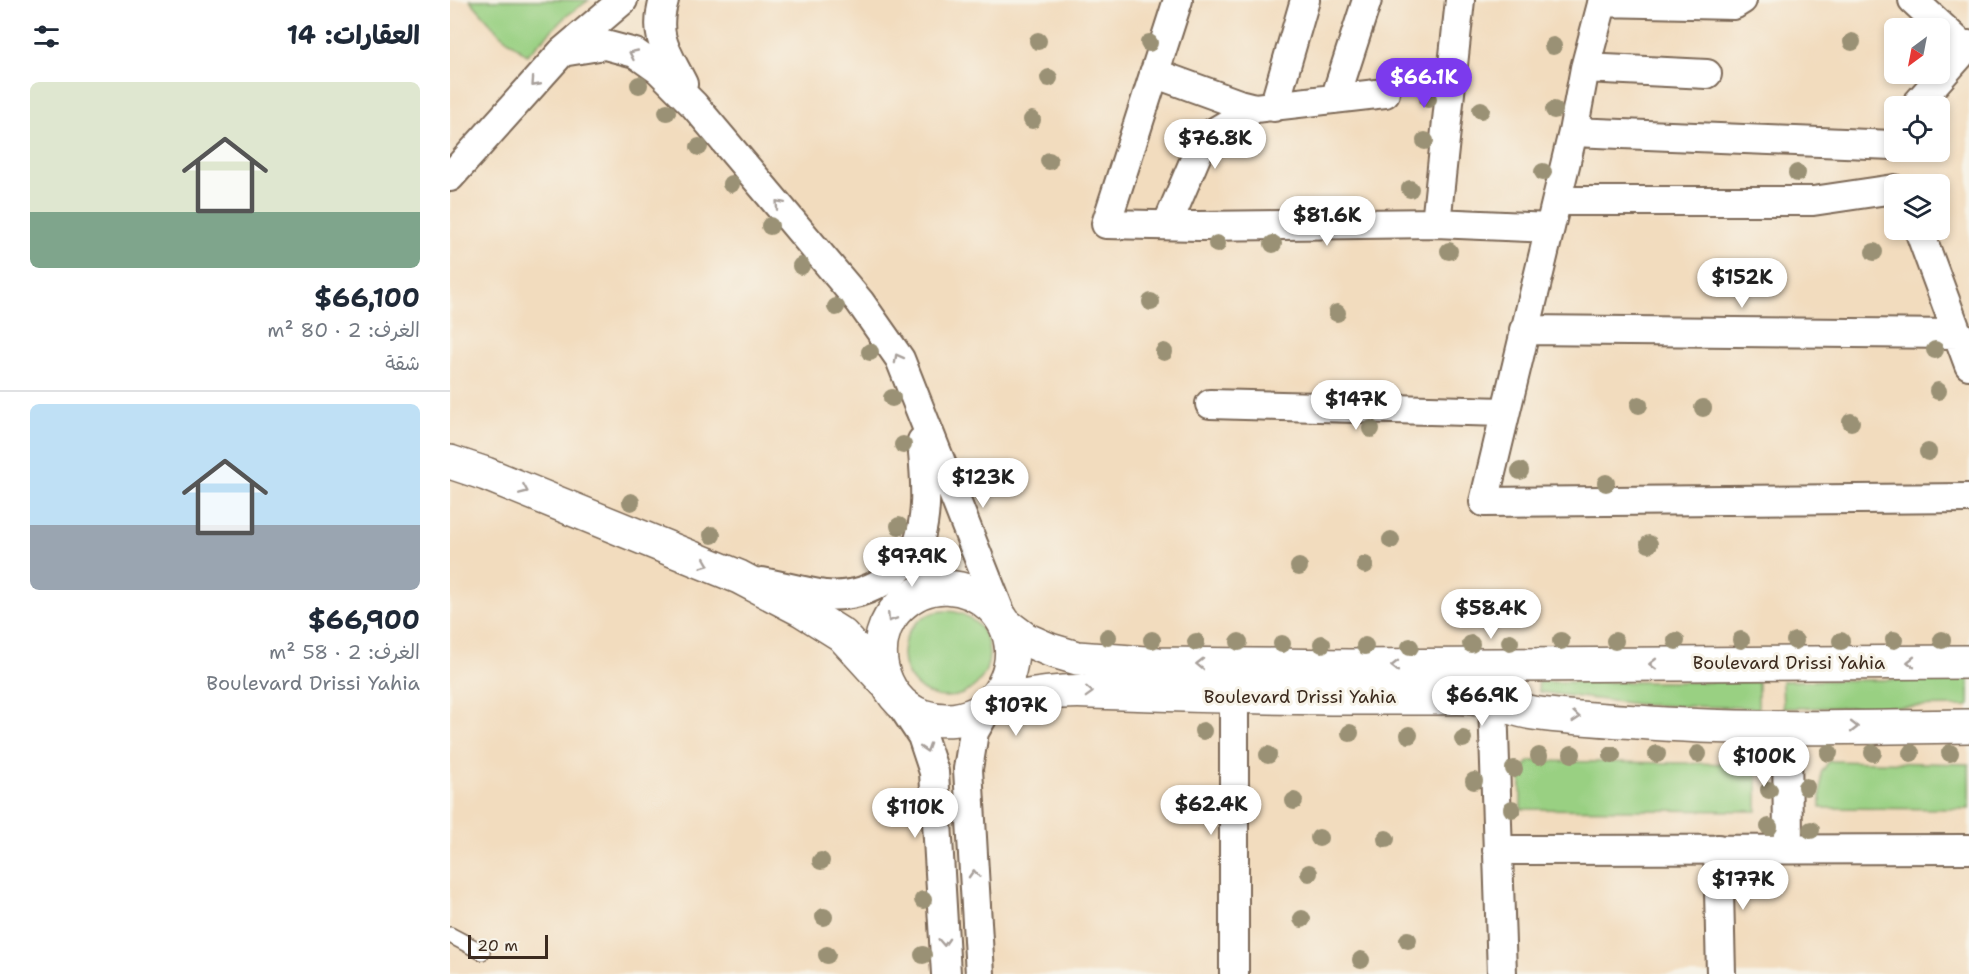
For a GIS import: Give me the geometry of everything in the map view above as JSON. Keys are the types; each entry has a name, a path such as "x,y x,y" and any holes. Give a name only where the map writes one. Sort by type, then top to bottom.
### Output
{"main road":[{"path":"450,454 486,474"},
{"path":"450,462 486,474 738,577 802,610 843,635 892,691 907,708 920,715 934,719 964,718 990,704 1001,691 1009,675 1012,658 1011,640 1005,624 982,598 966,591 949,588 932,589 915,595 901,604 882,633 880,659 892,691"},
{"name":"Boulevard Drissi Yahia","path":"1005,624 1026,639 1050,650 1077,658 1159,663 1362,666 1969,662"},
{"name":"Boulevard Drissi Yahia","path":"990,704 1051,691 1234,697 1473,698 1531,713 1630,722 1787,728 1969,726"}],"street":[{"path":"450,177 562,52 623,0"},
{"path":"664,0 659,17 659,35 694,105"},
{"path":"1178,0 1106,224 1436,223 1553,214 1813,201 1884,190"},
{"path":"1167,225 1204,138 1265,108 1305,0"},
{"path":"1335,99 1367,0"},
{"path":"1436,223 1460,0"},
{"path":"1743,0 1734,5 1602,1 1585,68 1573,132 1484,502 1969,498"},
{"path":"1913,0 1967,47 1924,96"},
{"path":"562,52 605,45 635,53 659,70 694,105 860,302 900,359 1005,624"},
{"path":"1585,68 1707,74"},
{"path":"1154,73 1239,104 1265,108 1385,93"},
{"path":"1573,132 1884,143"},
{"path":"1923,240 1969,365"},
{"path":"1524,330 1959,334"},
{"path":"1210,404 1504,412"},
{"path":"738,577 826,595 856,594 879,585 899,569 914,550 923,521 925,468 920,412"},
{"path":"892,691 922,736 934,772 946,974"},
{"path":"968,769 996,724 1013,710 1051,691"},
{"path":"1234,697 1234,974"},
{"path":"1493,703 1502,974"},
{"path":"980,974 968,769 974,732 990,704"},
{"path":"1787,728 1788,849"},
{"path":"1718,849 1721,974"},
{"path":"1497,850 1969,849"}],"lane":[{"path":"450,935 482,952"}],"green space":[{"path":"470,0 589,0 565,17 527,55 500,34"},
{"path":"938,611 954,611 977,623 986,637 989,654 986,671 977,685 954,697 938,697 922,690 910,678 903,662 903,646 910,630 922,618"},
{"path":"1969,679 1969,706 1783,708 1782,681"},
{"path":"1538,682 1758,682 1758,708 1645,705 1539,692"},
{"path":"1530,761 1744,764 1757,773 1757,811 1521,809 1521,770"},
{"path":"1829,761 1969,764 1969,809 1821,808 1821,773"}]}
